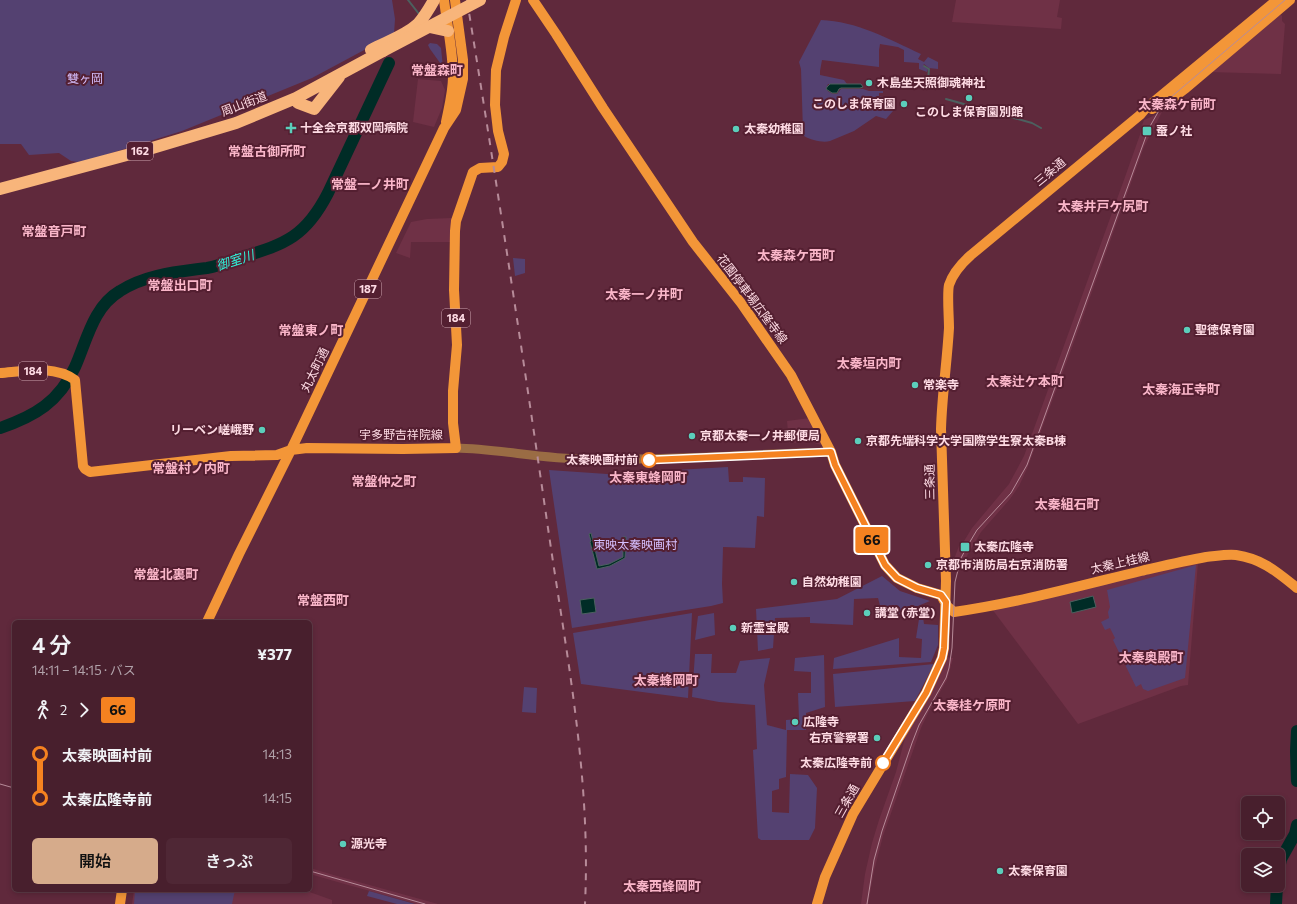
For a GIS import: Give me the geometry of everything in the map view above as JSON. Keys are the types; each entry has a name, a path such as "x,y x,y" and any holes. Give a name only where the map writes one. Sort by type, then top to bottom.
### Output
{"highway":[{"path":"343,72 314,109 298,103 296,98 314,81 382,44 400,36 417,25 428,12 434,0"},
{"name":"周山街道","path":"0,189 236,123 296,98 480,0"},
{"path":"411,29 425,26 448,31"}],"main road":[{"name":"丸太町通","path":"444,0 453,77 451,97 444,128"},
{"path":"448,0 452,24 448,31 457,37 461,42"},
{"name":"丸太町通","path":"208,620 291,450 444,128 456,110 463,79 463,60 455,0"},
{"name":"宇多野吉祥院線","path":"0,373 53,370 75,380 83,466 90,472 231,456 277,455 291,450 307,448 456,448 453,391 457,345 454,290 456,221 473,172 480,168 498,167 504,158 498,131 495,105 496,70 516,0"},
{"name":"花園停車場広隆寺線","path":"533,0 602,108 693,242 741,303 791,375 831,452 835,465 885,565 897,578 917,588 941,595 946,602"},
{"name":"三条通","path":"817,904 825,877 853,814 926,693 942,658 944,648 946,602 941,429 949,332 949,286 958,269 971,255 1140,115 1145,109 1280,1"},
{"name":"太秦上桂線","path":"946,602 949,608 954,612 975,609 1188,560 1226,554 1248,558 1263,563 1277,571 1297,588"},
{"path":"120,904 122,892"}],"street":[{"path":"456,448 479,448 558,458 632,460 831,452"}],"shaded area":[{"path":"956,0 1060,0 1057,17 1062,18 1061,29 952,22"},
{"path":"1280,14 1282,16 1282,21 1285,24 1281,74 1209,72"},
{"path":"418,79 441,81 445,90 442,108 434,127 413,122"},
{"path":"830,84 861,84 863,87 841,88 837,93 832,93 826,89"},
{"path":"1162,112 1144,147 1027,469 1019,486 1010,499 981,532 962,567 955,564 952,571 950,570 959,546 961,546 972,528 1009,484 1024,456 1125,177 1144,120"},
{"path":"452,218 452,242 411,242 410,258 396,253 411,222 427,219"},
{"path":"810,418 822,445 811,442 789,443 787,421"},
{"path":"591,533 599,566 609,564 623,557 623,537 626,537 625,558 610,566 597,569 590,542 589,534"},
{"path":"1198,562 1188,685 1181,686 1078,724 992,609"},
{"path":"1093,596 1096,607 1072,613 1070,602"},
{"path":"594,598 596,612 582,614 580,600"},
{"path":"946,657 953,658 947,680 921,728 883,836 874,871 868,904 861,904 865,874 872,843 896,772 905,738"},
{"path":"312,869 438,904 417,904 312,875"},
{"path":"134,892 310,892 332,900 332,904 132,904"}],"green space":[{"name":"雙ヶ岡","path":"0,0 392,0 395,19 394,34 312,78 182,131 89,160 78,162 71,161 59,153 29,155 21,144 0,144"},
{"name":"木島坐天照御魂神社","path":"821,20 834,21 860,27 885,37 921,54 918,59 924,62 928,57 938,62 938,69 929,68 924,64 923,66 928,69 927,72 919,69 919,63 904,62 904,50 898,47 880,44 879,67 822,60 820,75 844,80 847,84 828,84 826,89 829,92 837,94 841,89 883,91 883,93 879,93 879,96 882,97 882,99 879,99 877,102 881,104 880,110 893,111 886,119 876,116 854,131 830,141 813,140 804,136 803,131 801,69 799,62"},
{"path":"430,43 437,44 441,48 443,67 430,49 428,45"},
{"path":"513,258 525,259 525,273 515,276"},
{"name":"東映太秦映画村","path":"728,467 729,482 743,482 743,477 765,478 764,517 757,516 755,548 723,547 723,603 572,628 549,470 607,474"},
{"path":"1196,565 1185,678 1148,691 1143,689 1141,684 1136,687 1113,640 1115,638 1110,628 1105,630 1101,622 1109,618 1108,612 1110,607 1107,590"},
{"path":"882,576 900,591 930,601 884,620 878,598 854,599 853,625 810,623 810,617 775,618 773,648 758,651 756,609 837,599"},
{"path":"692,613 688,698 581,684 573,633"},
{"path":"714,613 715,635 695,640 698,616"},
{"path":"923,617 924,624 938,625 938,645 931,662 833,669 834,658 899,638 899,657 921,658 922,639 916,638 919,619"},
{"path":"695,654 712,654 711,673 736,673 740,661 770,658 764,685 767,725 786,730 786,720 799,719 798,693 811,693 811,672 794,671 795,658 824,655 825,707 806,713 806,730 787,730 786,777 779,779 779,789 772,791 772,812 789,813 790,774 808,775 817,788 815,828 809,840 761,840 758,838 753,750 757,749 755,705 719,702 692,697"},
{"path":"934,664 915,701 835,707 833,674"},
{"path":"524,687 537,688 536,713 522,712"},
{"path":"369,891 415,904 397,904 367,896"},
{"path":"135,892 235,892 232,904 134,904"}],"waterway":[{"path":"408,0 419,14"},
{"name":"御室川","path":"0,428 35,413 53,399 61,390 75,367 87,335 97,315 103,306 120,291 130,285 151,277 220,265 271,248 303,229 320,208 328,193 389,63"},
{"path":"924,66 929,69 928,80"},
{"path":"927,89 928,83"},
{"path":"946,99 1032,123 1041,128"},
{"path":"1297,731 1297,781"},
{"path":"1285,852 1295,834 1297,825"},
{"path":"1276,904 1277,892"}],"tram line":[{"path":"867,904 874,860 882,831 912,743 919,725 946,678 949,668 952,648 955,582 961,558 977,530 1011,493 1027,465 1149,128 1161,107 1170,98 1285,0"},
{"path":"0,784 12,787"},
{"path":"312,872 425,904"}],"railway":[{"path":"467,0 570,673 581,765 584,811 586,858 585,904"}],"bus line":[{"name":"66","path":"649,460 831,452 835,465 885,565 897,578 917,588 937,593 944,598 946,602 944,648 939,667 926,693 883,763"}],"place":[{"name":"木島坐天照御魂神社","path":"869,83"},
{"name":"このしま保育園別館","path":"969,98"},
{"name":"このしま保育園","path":"904,104"},
{"name":"十全会京都双岡病院","path":"291,128"},
{"name":"太秦幼稚園","path":"736,129"},
{"name":"蚕ノ社","path":"1147,131"},
{"name":"聖徳保育園","path":"1187,330"},
{"name":"常楽寺","path":"915,385"},
{"name":"リーベン嵯峨野","path":"262,430"},
{"name":"京都太秦一ノ井郵便局","path":"692,436"},
{"name":"京都先端科学大学国際学生寮太秦B棟","path":"858,441"},
{"name":"太秦映画村前","path":"649,460"},
{"name":"太秦広隆寺","path":"965,547"},
{"name":"京都市消防局右京消防署","path":"928,565"},
{"name":"自然幼稚園","path":"794,582"},
{"name":"講堂 (赤堂)","path":"867,613"},
{"name":"新霊宝殿","path":"733,628"},
{"name":"広隆寺","path":"795,722"},
{"name":"右京警察署","path":"877,738"},
{"name":"太秦広隆寺前","path":"883,763"},
{"name":"源光寺","path":"343,844"},
{"name":"太秦保育園","path":"1000,871"}],"district":[{"name":"常盤森町","path":"437,70"},
{"name":"太秦森ケ前町","path":"1177,104"},
{"name":"常盤古御所町","path":"267,151"},
{"name":"常盤一ノ井町","path":"370,184"},
{"name":"太秦井戸ケ尻町","path":"1103,206"},
{"name":"常盤音戸町","path":"54,231"},
{"name":"太秦森ケ西町","path":"796,255"},
{"name":"常盤出口町","path":"180,285"},
{"name":"太秦一ノ井町","path":"644,294"},
{"name":"常盤東ノ町","path":"311,330"},
{"name":"太秦垣内町","path":"869,363"},
{"name":"太秦辻ケ本町","path":"1025,381"},
{"name":"太秦海正寺町","path":"1181,389"},
{"name":"常盤村ノ内町","path":"191,468"},
{"name":"太秦東蜂岡町","path":"648,477"},
{"name":"常盤仲之町","path":"384,481"},
{"name":"太秦組石町","path":"1067,504"},
{"name":"常盤北裏町","path":"166,574"},
{"name":"常盤西町","path":"323,600"},
{"name":"太秦奥殿町","path":"1151,657"},
{"name":"太秦蜂岡町","path":"666,680"},
{"name":"太秦桂ケ原町","path":"972,705"},
{"name":"太秦西蜂岡町","path":"662,886"}]}
